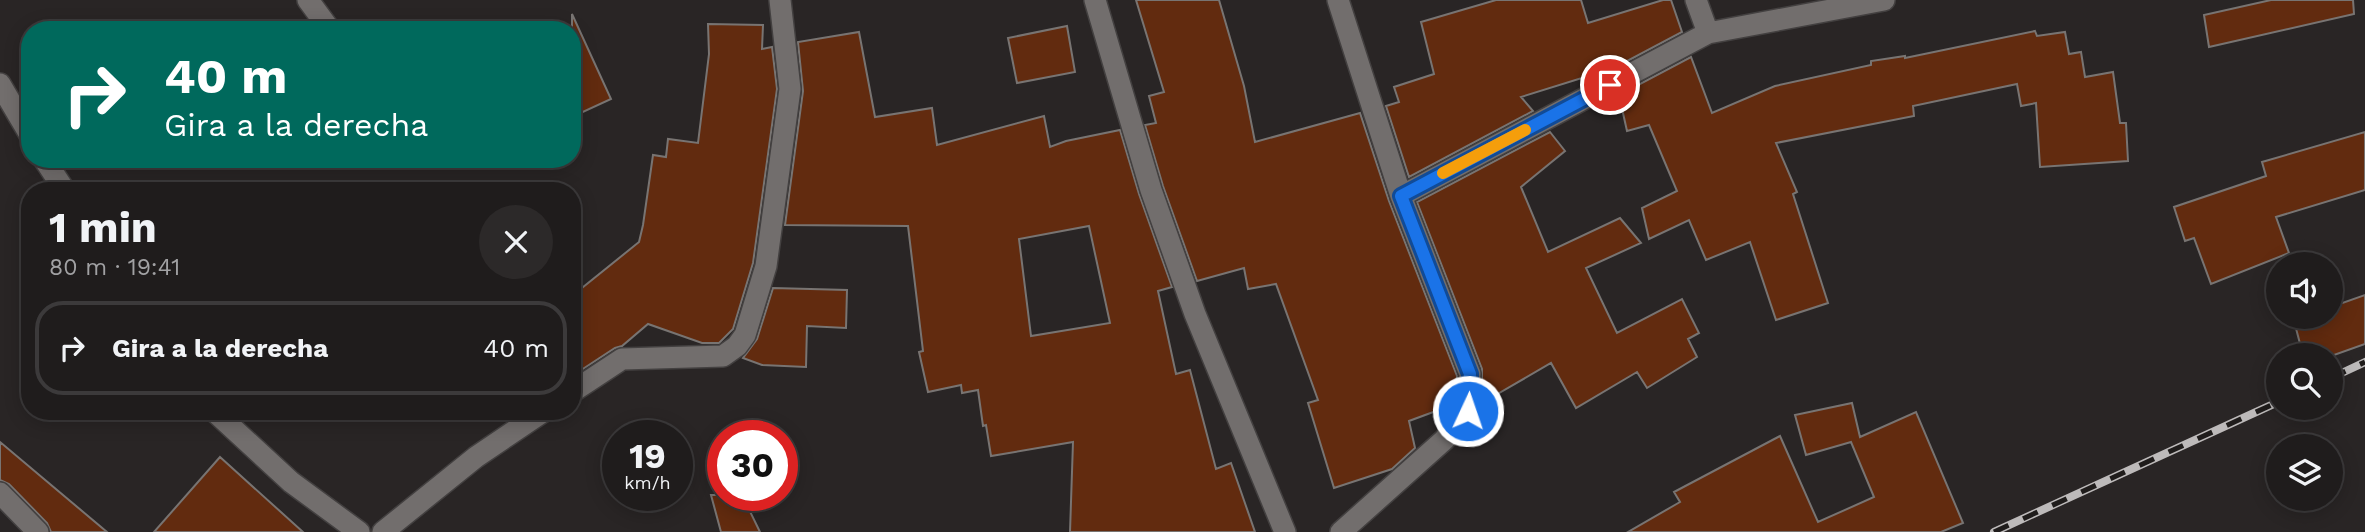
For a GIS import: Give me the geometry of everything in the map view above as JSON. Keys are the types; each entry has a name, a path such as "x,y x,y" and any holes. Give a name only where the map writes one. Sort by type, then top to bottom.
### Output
{"street":[{"path":"308,0 323,21"},
{"path":"581,386 622,359 723,356 737,346 745,335 766,266 790,89 780,0"},
{"path":"1095,0 1151,190 1195,314 1285,532"},
{"path":"1338,0 1401,196 1470,374 1468,411 1444,440 1341,532"},
{"path":"1696,0 1708,33"},
{"path":"1401,196 1708,33 1884,0"},
{"path":"0,84 21,120"},
{"path":"224,420 291,482 359,532"},
{"path":"383,532 476,457 531,420"},
{"path":"0,493 38,532"}],"building":[{"path":"1136,0 1219,0 1244,86 1255,142 1360,113 1389,201 1457,376 1455,404 1409,421 1415,448 1392,469 1334,488 1308,403 1318,400 1276,284 1248,289 1244,268 1197,281 1163,186 1145,125 1156,123 1149,96 1164,92"},
{"path":"1496,0 1581,0 1588,23 1663,0 1671,0 1682,32 1614,68 1521,97 1533,111 1409,177 1386,106 1399,102 1394,87 1434,74 1421,22"},
{"path":"2271,0 2353,0 2354,14 2209,47 2204,15"},
{"path":"708,24 763,25 762,49 772,47 777,89 753,263 733,329 719,343 702,343 648,324 622,346 581,370 581,289 639,242 653,155 666,157 668,139 698,143 709,54"},
{"path":"1067,26 1075,72 1017,83 1008,38"},
{"path":"2035,31 2037,36 2065,32 2069,54 2081,52 2085,77 2113,72 2120,123 2126,123 2128,161 2040,167 2036,103 2021,106 2017,84 1913,106 1914,116 1776,143 1797,192 1793,194 1828,303 1776,320 1750,242 1706,260 1689,220 1649,239 1642,208 1677,191 1649,125 1627,131 1619,95 1691,57 1712,113 1775,86 1871,65 1871,61 1905,58"},
{"path":"859,32 875,117 932,108 937,145 1044,116 1050,147 1120,130 1172,287 1158,291 1176,374 1190,370 1216,469 1231,463 1255,532 1070,532 1073,442 991,456 978,390 962,393 961,385 928,392 919,352 923,351 908,226 785,225 803,91 798,42","holes":["1089,226 1110,323 1031,336 1019,239"]},
{"path":"581,34 611,99 581,113"},
{"path":"1550,132 1565,151 1521,187 1548,252 1620,218 1641,243 1586,268 1617,333 1682,299 1699,333 1688,339 1697,357 1647,388 1637,372 1576,408 1551,363 1494,396 1491,392 1482,395 1482,369 1417,202"},
{"path":"2365,132 2365,190 2276,217 2289,252 2266,252 2266,262 2211,284 2194,238 2185,241 2174,207 2266,176 2262,162"},
{"path":"773,288 847,290 846,328 807,326 806,367 762,365 743,358 757,339"},
{"path":"2365,295 2365,344 2343,352 2343,343 2300,343 2296,329 2343,329 2343,303"},
{"path":"1852,403 1860,437 1916,412 1963,523 1941,532 1628,532 1680,502 1674,492 1780,436 1818,522 1874,497 1851,442 1806,455 1795,415"},
{"path":"0,442 107,532 51,532 47,523 9,484 0,480"},
{"path":"220,457 303,532 154,532"},
{"path":"715,511 750,511 760,532 721,532"}],"railway":[{"path":"2343,372 2365,362"},
{"path":"1994,532 2266,407"}],"slow traffic":[{"path":"1443,173 1525,130"}],"route":[{"path":"1468,411 1470,374 1401,196 1610,85"}]}
